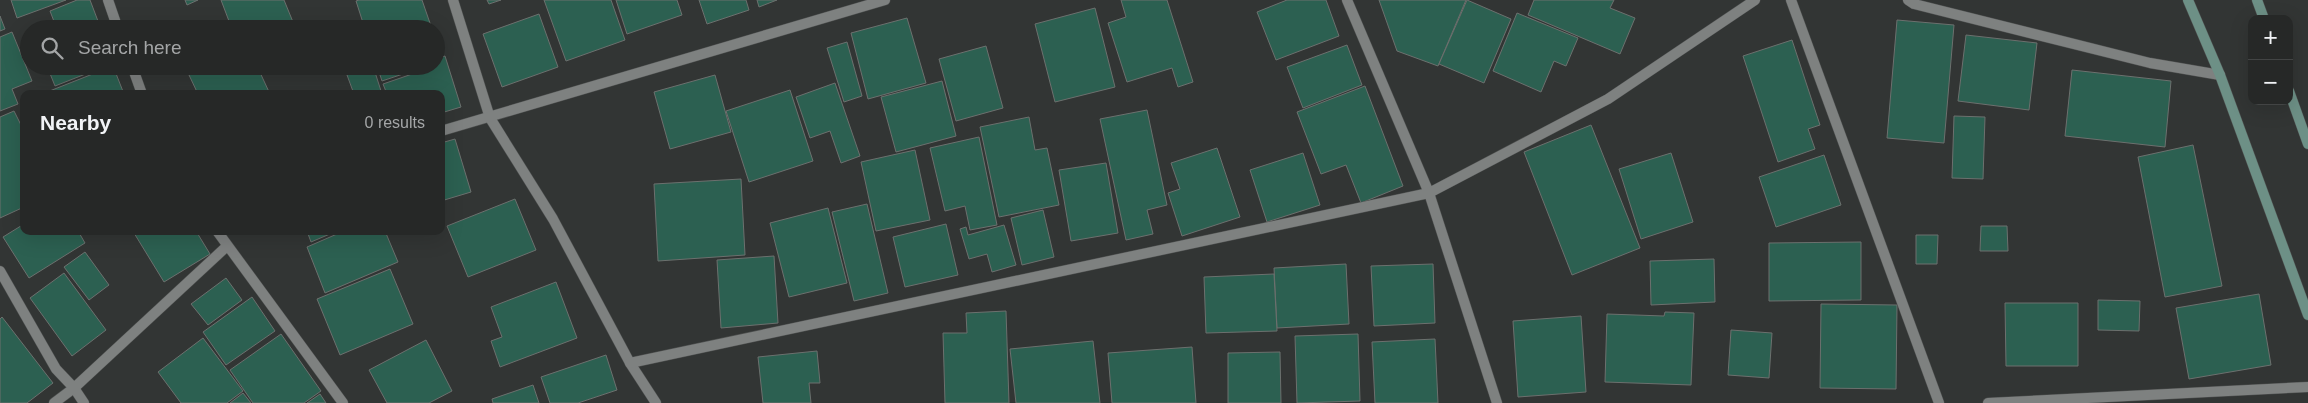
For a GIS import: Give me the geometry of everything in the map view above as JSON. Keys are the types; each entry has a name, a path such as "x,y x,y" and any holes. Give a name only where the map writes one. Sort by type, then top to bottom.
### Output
{"main road":[{"path":"2188,0 2220,75 2308,315"},
{"path":"2257,0 2263,15"},
{"path":"2293,102 2308,144"}],"street":[{"path":"108,0 115,20"},
{"path":"453,0 490,118 553,219 630,363 656,403"},
{"path":"445,130 885,0"},
{"path":"1347,0 1429,193 1497,403"},
{"path":"630,363 1429,193 1608,98 1755,0"},
{"path":"1791,0 1939,403"},
{"path":"1908,0 1914,4 2150,63 2220,75"},
{"path":"135,75 141,90"},
{"path":"218,235 343,403"},
{"path":"54,403 74,388 226,247"},
{"path":"0,271 56,369 74,388 84,403"},
{"path":"1988,403 2308,387"}],"building":[{"path":"11,0 66,0 17,18"},
{"path":"77,0 90,0 98,20 53,20 50,11"},
{"path":"185,0 198,0 187,5"},
{"path":"221,0 284,0 292,20 229,20"},
{"path":"422,0 429,20 362,20 356,1"},
{"path":"487,0 501,0 489,4"},
{"path":"544,0 611,0 625,40 566,61"},
{"path":"616,0 677,0 682,15 627,34"},
{"path":"699,0 746,0 749,10 707,24"},
{"path":"757,0 777,0 759,7"},
{"path":"1121,0 1167,0 1193,82 1178,87 1172,68 1127,82 1108,23 1126,17"},
{"path":"1287,0 1326,0 1339,36 1276,60 1257,12"},
{"path":"1379,0 1466,0 1438,66 1397,51"},
{"path":"1467,0 1511,19 1484,83 1439,64"},
{"path":"1534,0 1614,0 1610,8 1635,18 1620,54 1528,15"},
{"path":"1095,8 1115,87 1055,102 1035,24"},
{"path":"1517,13 1578,38 1566,66 1554,61 1541,92 1493,71"},
{"path":"539,14 558,67 502,87 483,34"},
{"path":"0,16 5,29 0,31"},
{"path":"907,18 926,83 868,99 851,33"},
{"path":"1897,20 1954,25 1944,143 1887,138"},
{"path":"12,32 20,52 20,75 30,75 32,81 12,89 18,104 0,111 0,37"},
{"path":"1966,35 2037,43 2029,110 1958,101"},
{"path":"1792,40 1820,125 1808,129 1815,149 1778,162 1743,56"},
{"path":"847,42 862,96 844,102 827,48"},
{"path":"1347,45 1362,85 1303,108 1287,67"},
{"path":"986,46 1003,108 956,121 939,59"},
{"path":"445,56 461,107 445,112 445,90 385,90 383,84 409,75 445,75"},
{"path":"2072,70 2171,81 2165,147 2065,136"},
{"path":"51,75 83,75 55,86"},
{"path":"90,75 117,75 122,90 52,90"},
{"path":"189,75 261,75 268,90 196,90"},
{"path":"347,75 376,75 381,90 353,90"},
{"path":"380,75 400,75 382,81"},
{"path":"715,75 731,132 670,149 654,92"},
{"path":"942,81 956,136 896,152 881,97"},
{"path":"835,83 860,156 841,163 830,131 810,138 796,97"},
{"path":"1365,86 1403,186 1361,203 1346,165 1321,174 1297,112"},
{"path":"790,90 813,161 749,182 726,111"},
{"path":"1147,110 1167,205 1147,210 1153,234 1126,240 1100,119"},
{"path":"14,111 20,123 20,209 0,218 0,117"},
{"path":"1954,116 1985,117 1983,179 1952,178"},
{"path":"1029,117 1035,150 1047,148 1059,205 999,217 980,127"},
{"path":"1591,125 1640,248 1572,275 1524,152"},
{"path":"979,137 997,225 970,230 965,206 945,211 930,148"},
{"path":"455,139 471,192 445,200 445,142"},
{"path":"2193,145 2222,286 2165,297 2138,157"},
{"path":"1217,148 1240,217 1182,236 1168,193 1180,189 1171,163"},
{"path":"915,150 930,220 876,231 861,162"},
{"path":"1303,153 1320,205 1267,222 1250,170"},
{"path":"1671,153 1693,222 1641,239 1619,169"},
{"path":"1824,155 1841,205 1776,227 1759,177"},
{"path":"1106,163 1118,233 1071,241 1059,170"},
{"path":"741,179 745,255 658,261 654,184"},
{"path":"515,199 536,250 468,277 447,226"},
{"path":"867,204 888,293 854,301 832,212"},
{"path":"828,208 847,283 789,297 770,223"},
{"path":"1043,210 1054,257 1022,265 1011,218"},
{"path":"946,224 958,275 905,287 893,237"},
{"path":"1004,225 1016,265 992,272 987,254 969,259 960,229 966,227 968,235"},
{"path":"20,226 20,235 80,235 85,243 29,278 3,237"},
{"path":"1981,226 2007,226 2008,251 1980,251"},
{"path":"135,235 198,235 210,254 164,282"},
{"path":"308,235 328,235 311,242"},
{"path":"335,235 387,235 398,262 325,293 307,247"},
{"path":"1916,235 1938,235 1937,264 1916,264"},
{"path":"1861,242 1861,300 1769,301 1769,243"},
{"path":"85,252 109,285 89,300 64,267"},
{"path":"774,256 778,323 721,328 717,260"},
{"path":"1714,259 1715,302 1651,305 1650,261"},
{"path":"1346,264 1349,324 1277,328 1274,268"},
{"path":"1433,264 1435,323 1374,326 1371,266"},
{"path":"390,269 413,324 340,355 317,299"},
{"path":"64,273 106,330 72,356 30,298"},
{"path":"1274,274 1277,331 1206,333 1204,277"},
{"path":"226,278 242,300 208,325 191,304"},
{"path":"556,282 577,338 500,367 491,341 502,337 491,307"},
{"path":"2259,294 2271,365 2189,379 2176,308"},
{"path":"252,297 275,331 226,365 203,332"},
{"path":"2098,300 2140,301 2139,331 2098,330"},
{"path":"2005,303 2078,303 2078,366 2006,366"},
{"path":"1821,304 1897,305 1896,389 1820,388"},
{"path":"1006,311 1009,403 945,403 943,333 967,333 966,313"},
{"path":"1665,312 1694,313 1691,385 1605,382 1607,314 1664,316"},
{"path":"1581,316 1586,392 1518,397 1513,321"},
{"path":"2,317 53,383 27,403 0,403 0,319"},
{"path":"1731,330 1772,333 1769,378 1728,375"},
{"path":"281,334 321,391 304,403 253,403 230,370"},
{"path":"1358,334 1360,401 1297,403 1295,336"},
{"path":"203,338 243,391 227,403 181,403 158,372"},
{"path":"1435,339 1438,403 1375,403 1372,342"},
{"path":"426,340 452,391 429,403 387,403 369,370"},
{"path":"1093,341 1100,403 1016,403 1010,349"},
{"path":"1192,347 1196,403 1112,403 1108,353"},
{"path":"817,351 820,383 809,383 811,403 763,403 758,357"},
{"path":"1280,352 1281,403 1228,403 1228,353"},
{"path":"606,355 617,390 578,403 550,403 541,377"},
{"path":"533,385 539,403 493,403 492,399"},
{"path":"243,393 251,403 230,403"},
{"path":"320,394 326,403 307,403"}]}
